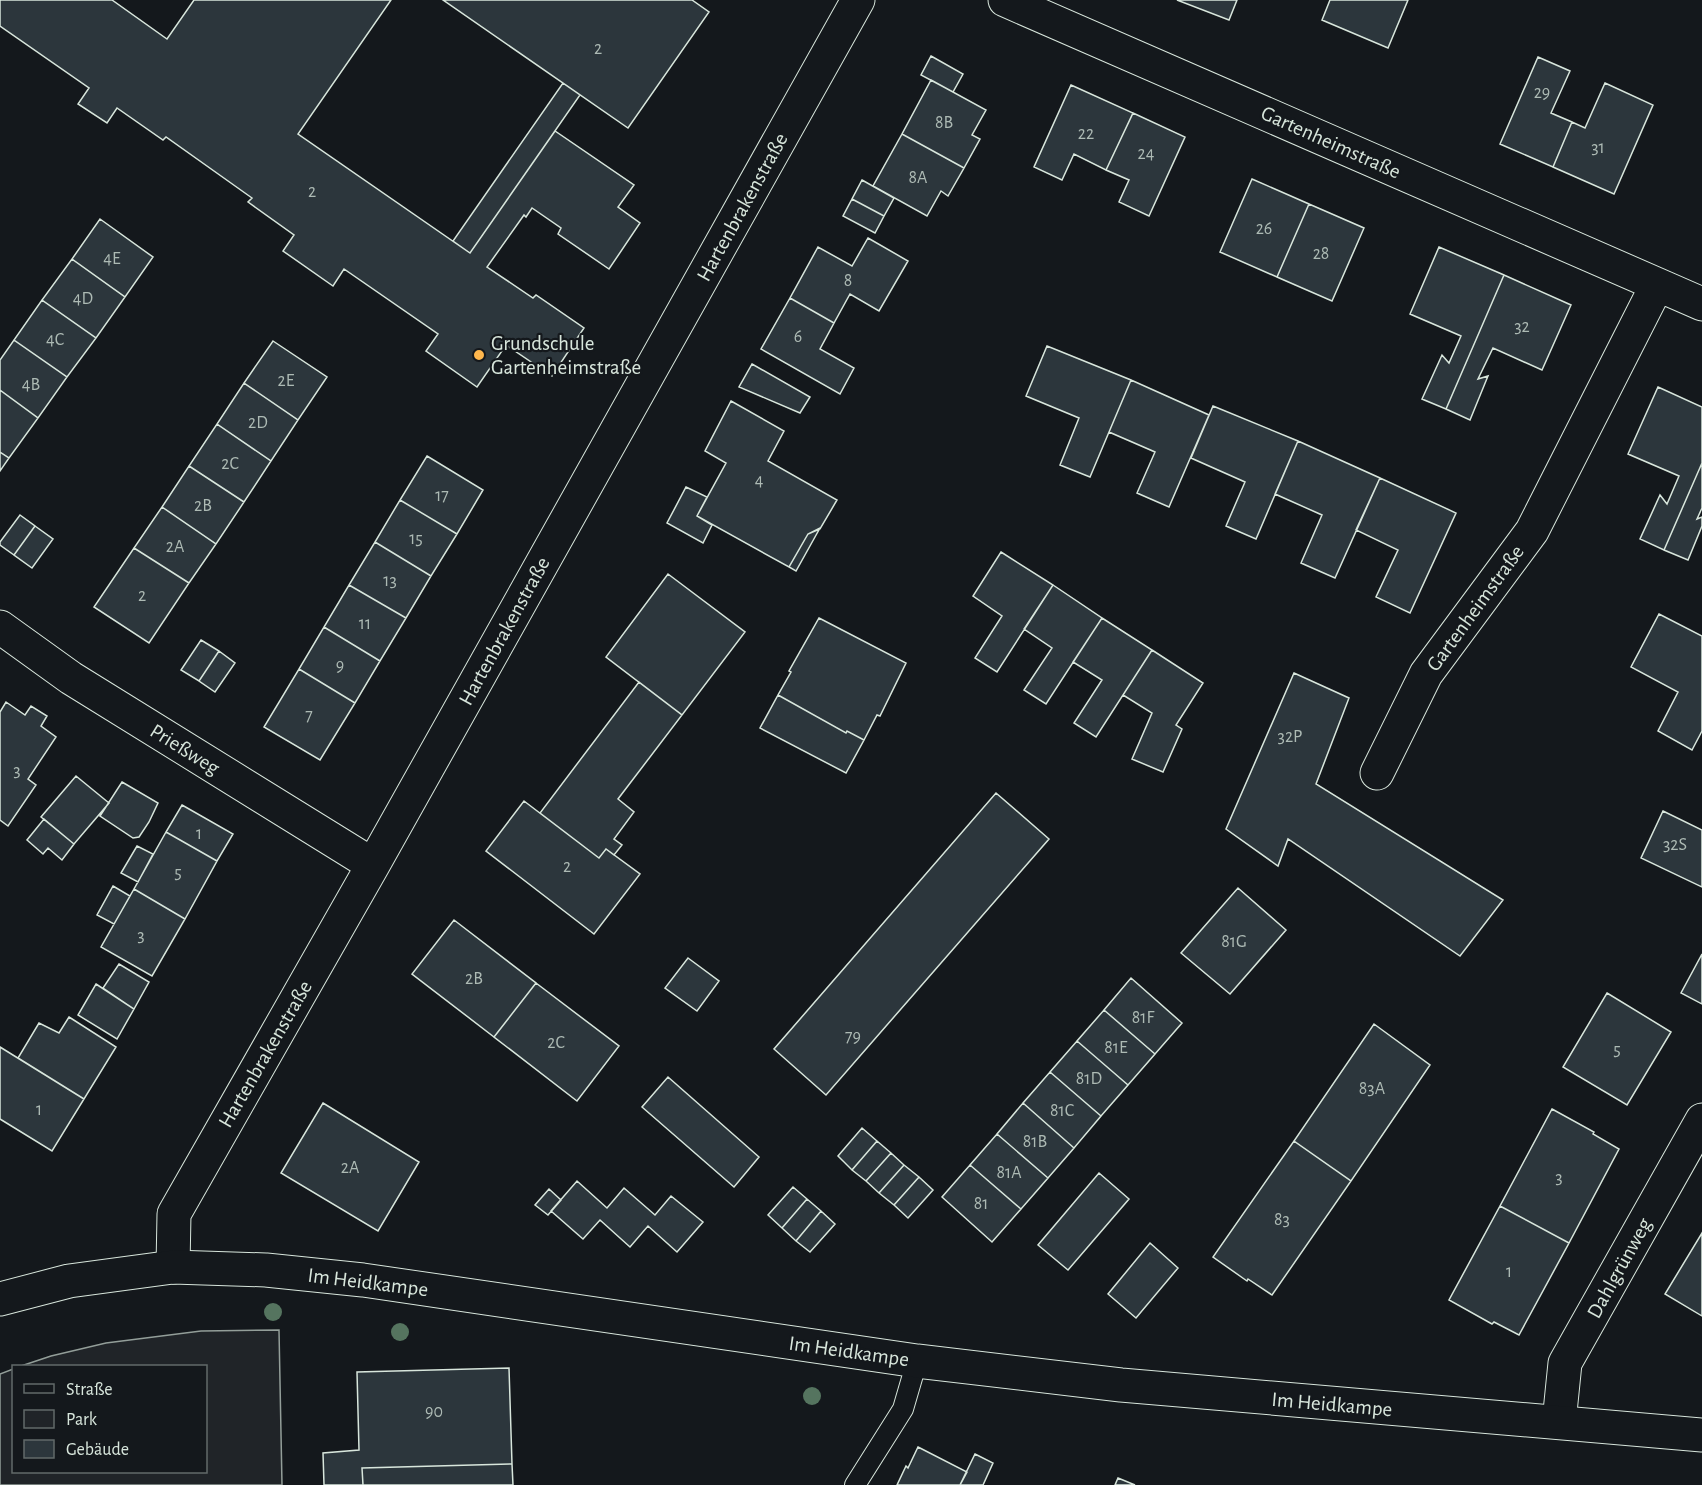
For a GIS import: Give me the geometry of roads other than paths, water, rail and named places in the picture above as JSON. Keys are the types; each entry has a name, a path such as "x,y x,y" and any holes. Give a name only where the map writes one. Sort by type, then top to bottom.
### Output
{"street":[{"name":"Hartenbrakenstraße","path":"172,1267 174,1214 373,865 858,0"},
{"name":"Gartenheimstraße","path":"1005,0 1702,304"},
{"name":"Gartenheimstraße","path":"1377,772 1426,674 1532,531 1657,285"},
{"name":"Prießweg","path":"0,627 71,678 373,865"},
{"name":"Dahlgrünweg","path":"1559,1422 1565,1363 1702,1120"},
{"name":"Im Heidkampe","path":"0,1299 69,1281 172,1267 266,1270 363,1280 917,1361 1121,1385 1702,1435"}],"lane":[{"path":"855,1485 903,1409 917,1361"}],"place":[{"name":"Grundschule Gartenheimstraße","path":"479,355"}]}
